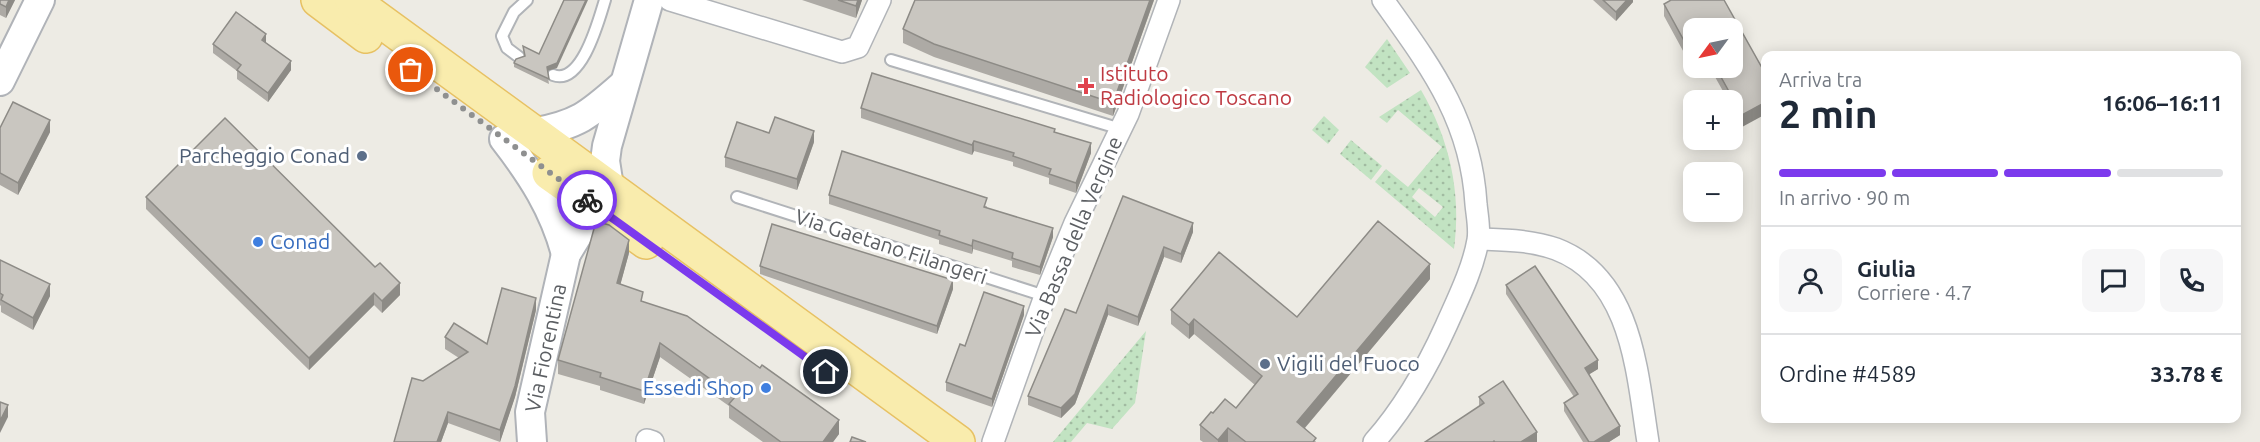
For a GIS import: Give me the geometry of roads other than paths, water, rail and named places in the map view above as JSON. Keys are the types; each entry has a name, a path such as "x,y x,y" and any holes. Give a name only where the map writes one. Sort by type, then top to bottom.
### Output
{"main road":[{"path":"318,0 958,442"},
{"path":"352,0 518,136"},
{"path":"607,200 922,442"}],"street":[{"path":"0,81 40,0"},
{"path":"607,200 605,153 649,0"},
{"path":"670,0 842,52 858,46 880,0"},
{"name":"Via Bassa della Vergine","path":"993,442 1045,296 1075,224 1120,129 1169,0"},
{"path":"1374,442 1403,405 1426,367 1453,310 1479,239 1473,169 1452,104 1431,67 1383,0"},
{"path":"518,136 562,128 583,118 623,85"},
{"name":"Via Fiorentina","path":"518,136 560,232 566,254"},
{"name":"Via Fiorentina","path":"532,442 530,412 566,254 583,226 607,200"},
{"path":"1479,239 1511,240 1553,248 1576,259 1600,282 1618,309 1632,347 1648,442"},
{"path":"520,442 530,412"}],"lane":[{"path":"519,57 507,48 502,36 514,12 527,0"},
{"path":"553,75 562,77 569,74 583,57 595,34 605,0"},
{"path":"891,60 1120,129"},
{"name":"Via Gaetano Filangeri","path":"737,197 1045,296"}],"place":[{"name":"Istituto Radiologico Toscano","path":"1086,86"},
{"name":"Parcheggio Conad","path":"362,156"},
{"name":"Conad","path":"258,242"},
{"name":"Vigili del Fuoco","path":"1265,364"},
{"name":"Essedi Shop","path":"766,388"}]}
